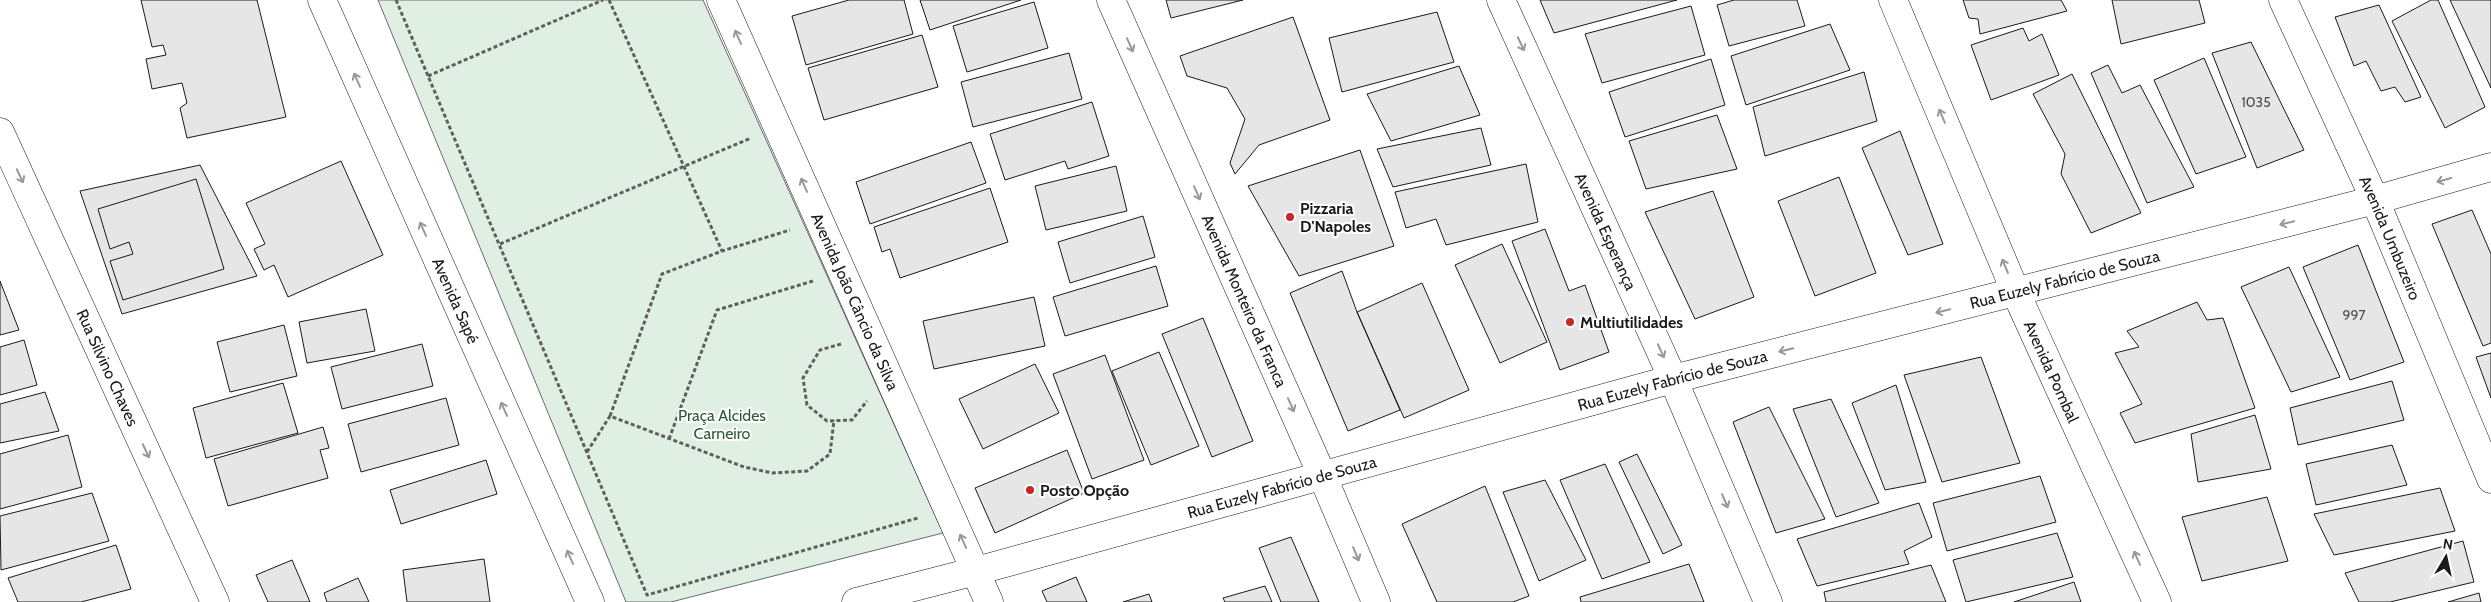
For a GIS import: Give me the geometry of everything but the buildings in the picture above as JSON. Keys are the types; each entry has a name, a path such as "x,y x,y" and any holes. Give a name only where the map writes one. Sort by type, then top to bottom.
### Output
{"street":[{"name":"Avenida Sapé","path":"322,0 590,602"},
{"name":"Avenida João Câncio da Silva","path":"721,0 989,602"},
{"name":"Avenida Monteiro da Franca","path":"1111,0 1322,474 1376,602"},
{"name":"Avenida Esperança","path":"1501,0 1674,379 1768,602"},
{"name":"Avenida Pombal","path":"1893,0 2016,292 2157,602"},
{"name":"Avenida Umbuzeiro","path":"2283,0 2375,200 2491,479"},
{"name":"Rua Silvino Chaves","path":"0,132 215,602"},
{"name":"Rua Euzely Fabrício de Souza","path":"856,602 976,571 1322,474 1674,379 2375,200 2491,167"}],"path":[{"path":"396,0 647,595 924,516"},
{"path":"428,76 603,0"},
{"path":"609,0 722,251"},
{"path":"500,244 754,137"},
{"path":"587,452 610,416 662,274 722,251 795,229"},
{"path":"669,439 717,310 818,280"},
{"path":"846,342 820,350 804,378 807,405 828,420 852,420 871,397"},
{"path":"610,416 753,469 773,473 807,471 830,454 834,420"}],"green space":[{"name":"Praça Alcides Carneiro","path":"378,0 703,0 943,533 671,602 626,602"}],"place":[{"name":"Pizzaria D'Napoles","path":"1290,217"},
{"name":"Multiutilidades","path":"1570,322"},
{"name":"Posto Opção","path":"1030,490"}]}
